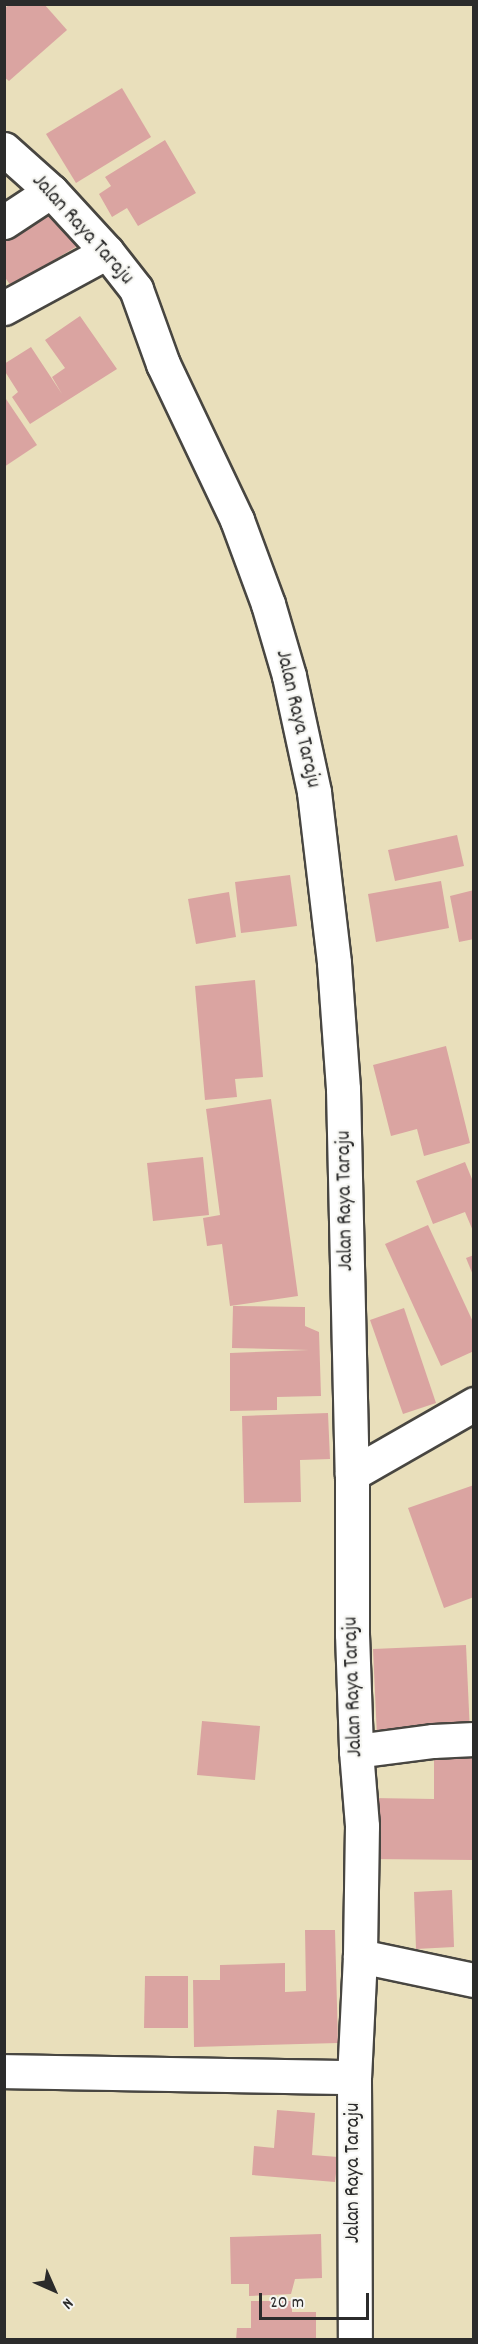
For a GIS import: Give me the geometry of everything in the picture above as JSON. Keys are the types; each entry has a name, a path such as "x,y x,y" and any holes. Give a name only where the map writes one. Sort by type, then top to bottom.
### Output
{"street":[{"name":"Jalan Raya Taraju","path":"4,149 51,191 107,252 136,289 164,364 192,419 237,520 268,604 286,666 306,750 316,812 334,963 343,1089 356,1751 362,1826 360,1956 354,2077 355,2340"},
{"path":"4,222 51,191"},
{"path":"4,308 107,252"},
{"path":"352,1474 474,1404"},
{"path":"356,1751 433,1741 474,1739"},
{"path":"360,1956 474,1980"},
{"path":"4,2071 354,2077"}],"building":[{"path":"10,4 44,4 67,30 9,81 4,77 4,9"},
{"path":"122,88 151,137 76,183 46,134"},
{"path":"165,140 196,193 138,226 127,208 112,217 99,194 111,186 105,177"},
{"path":"59,199 84,242 11,286 4,276 4,232"},
{"path":"80,316 117,369 30,424 12,397 18,392 4,370 4,364 31,347 62,394 52,377 65,368 45,340"},
{"path":"4,396 37,445 4,467"},
{"path":"457,835 464,866 395,881 388,850"},
{"path":"290,875 297,926 241,933 235,882"},
{"path":"441,881 449,928 376,942 368,894"},
{"path":"474,890 474,939 459,942 450,896"},
{"path":"229,892 236,937 196,944 188,899"},
{"path":"255,980 263,1077 235,1079 237,1097 205,1100 195,986"},
{"path":"446,1046 470,1143 424,1156 417,1129 391,1136 373,1065"},
{"path":"271,1099 298,1296 230,1306 222,1244 207,1246 203,1218 220,1215 206,1109"},
{"path":"203,1157 209,1215 153,1221 147,1163"},
{"path":"465,1162 474,1184 473,1231 465,1212 433,1224 416,1181"},
{"path":"428,1225 474,1324 474,1351 441,1366 385,1244"},
{"path":"474,1255 474,1275 473,1275 466,1258"},
{"path":"233,1306 305,1307 305,1326 319,1332 321,1396 277,1397 277,1410 230,1411 230,1353 309,1350 232,1348"},
{"path":"404,1308 436,1403 403,1414 370,1320"},
{"path":"328,1413 330,1459 300,1460 301,1502 244,1503 242,1416"},
{"path":"474,1485 474,1597 444,1608 408,1508"},
{"path":"466,1645 470,1733 377,1737 373,1649"},
{"path":"202,1721 260,1726 255,1780 197,1775"},
{"path":"434,1754 474,1755 474,1860 371,1859 372,1798 434,1799"},
{"path":"452,1890 454,1947 416,1949 414,1892"},
{"path":"305,1930 335,1930 338,2043 194,2047 193,1980 220,1980 220,1965 285,1963 285,1992 306,1991"},
{"path":"145,1976 188,1976 188,2028 144,2028"},
{"path":"277,2110 315,2113 312,2155 338,2157 335,2182 252,2175 254,2146 274,2148"},
{"path":"321,2234 322,2278 295,2279 291,2294 249,2296 249,2284 231,2284 230,2237"},
{"path":"251,2301 292,2301 292,2312 316,2312 316,2340 236,2340 237,2328 251,2328"}]}
